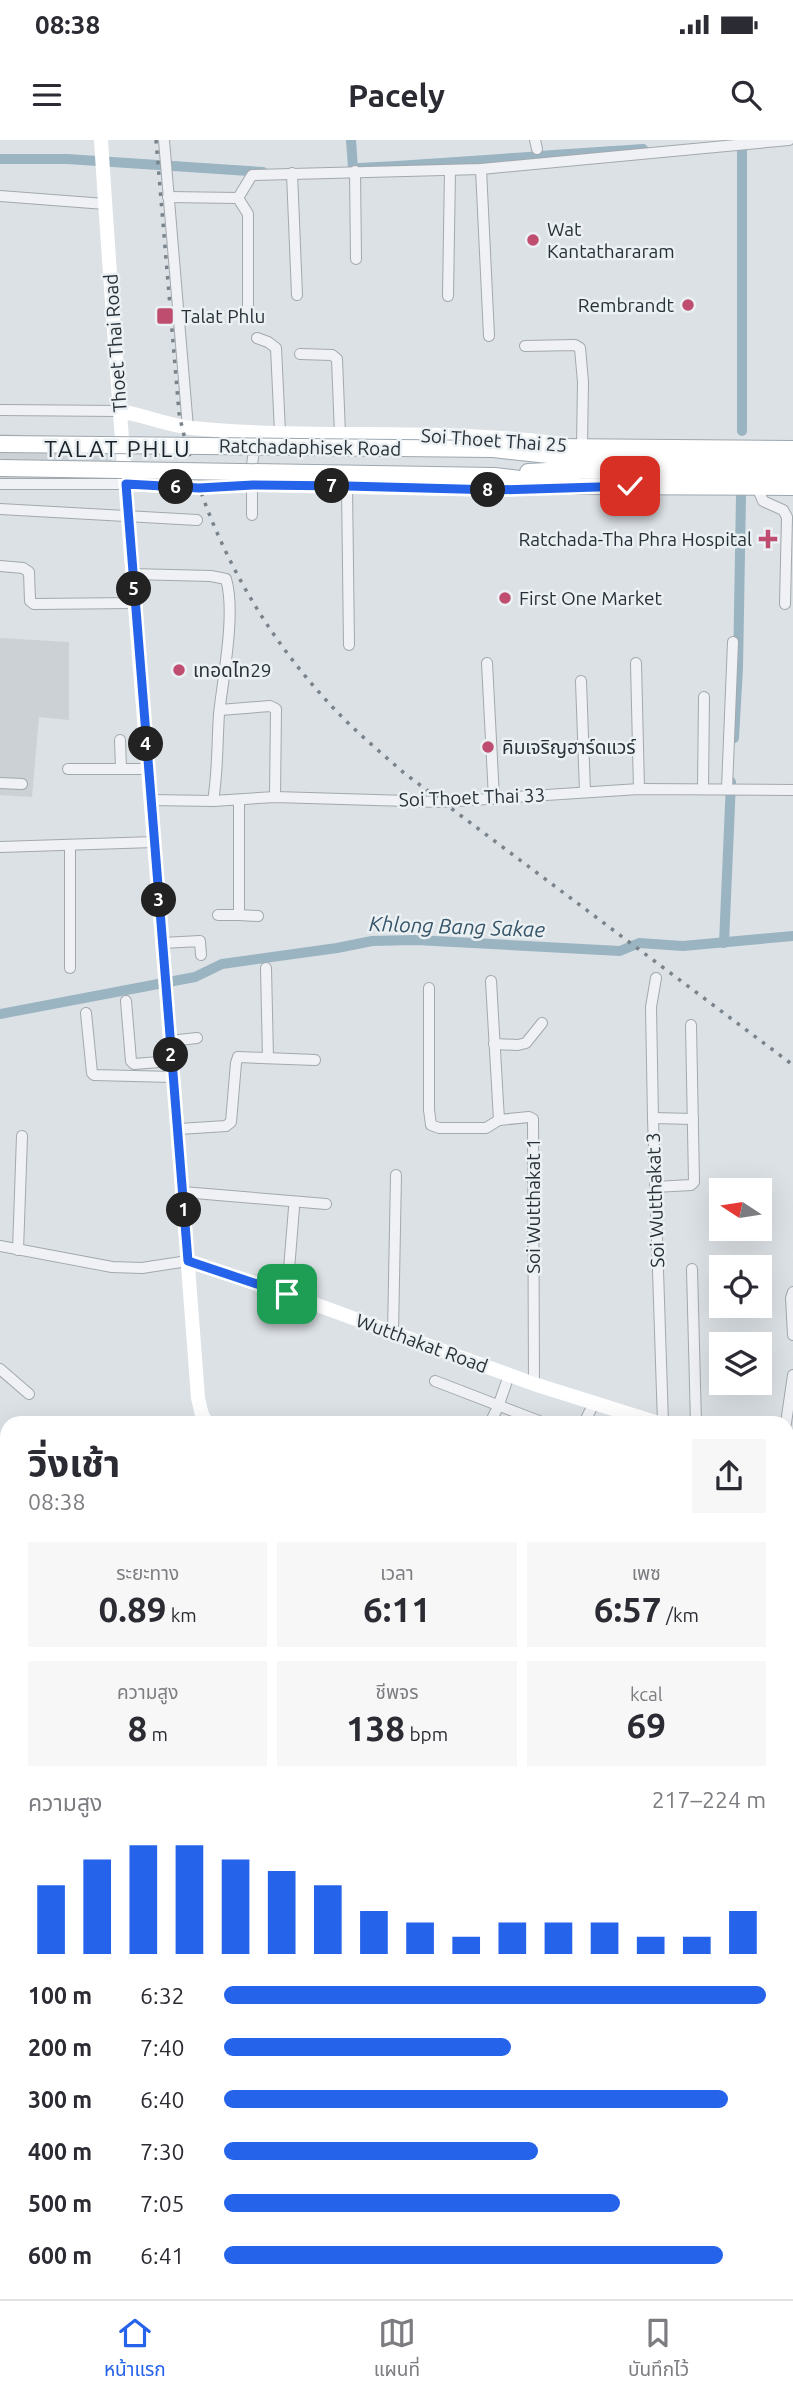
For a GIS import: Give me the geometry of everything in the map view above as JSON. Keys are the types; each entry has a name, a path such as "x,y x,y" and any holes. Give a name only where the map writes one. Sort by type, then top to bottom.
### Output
{"main road":[{"name":"Thoet Thai Road","path":"101,140 119,411 200,1416"},
{"name":"Soi Thoet Thai 25","path":"119,411 188,428 480,436 580,446"},
{"name":"Ratchadaphisek Road","path":"0,444 793,449"},
{"name":"Ratchadaphisek Road","path":"493,449 567,457 793,461"},
{"name":"Ratchadaphisek Road","path":"0,468 494,476 567,470 793,474"},
{"name":"Ratchadaphisek Road","path":"494,476 579,486 793,487"},
{"path":"126,484 199,488 253,485 497,490 579,486"},
{"name":"Wutthakat Road","path":"188,1261 534,1384 636,1416"}],"street":[{"path":"164,140 188,428"},
{"path":"238,198 252,174 481,169 789,140"},
{"path":"481,169 489,335"},
{"path":"448,296 450,170"},
{"path":"355,172 356,259"},
{"path":"292,173 297,295"},
{"path":"0,196 105,204"},
{"path":"168,197 238,198"},
{"path":"238,198 248,214 248,310"},
{"path":"257,338 276,348 280,432"},
{"path":"526,345 575,345 580,348 583,382 580,446"},
{"path":"299,354 331,355 337,359 340,433"},
{"path":"0,410 119,411"},
{"path":"252,515 252,452 260,432"},
{"path":"0,484 126,484"},
{"path":"347,486 349,645"},
{"path":"757,487 763,501 783,510 787,517 785,604"},
{"path":"0,509 197,520"},
{"path":"0,566 23,568 29,572 30,601 34,604 135,603"},
{"path":"132,574 211,576 226,579 229,610 213,801"},
{"path":"730,789 733,642"},
{"path":"487,663 494,798"},
{"path":"636,663 639,789"},
{"path":"581,681 585,792"},
{"path":"703,789 704,697"},
{"path":"220,710 270,706 276,709 275,797"},
{"path":"120,740 121,769"},
{"path":"68,769 148,769"},
{"path":"0,783 22,784"},
{"name":"Soi Thoet Thai 33","path":"151,800 213,801 275,797 441,802 639,789 793,790"},
{"path":"239,800 239,915"},
{"path":"0,847 69,847 154,842"},
{"path":"69,847 70,968"},
{"path":"218,915 258,916"},
{"path":"162,943 200,941 201,956"},
{"path":"265,968 268,1058"},
{"name":"Soi Wutthakat 3","path":"656,978 651,1007 658,1416"},
{"name":"Soi Wutthakat 1","path":"491,981 499,1120 529,1117 533,1119 534,1384"},
{"path":"429,988 429,1110 432,1125 439,1128 486,1128 499,1120"},
{"path":"126,1001 131,1061 134,1064 172,1060"},
{"path":"86,1013 94,1075 173,1077"},
{"path":"495,1044 526,1043 542,1023"},
{"path":"655,1187 693,1184 691,1025"},
{"path":"170,1041 197,1038"},
{"path":"179,1129 226,1126 231,1117 237,1058 315,1060"},
{"path":"653,1118 693,1119"},
{"path":"18,1250 22,1136"},
{"path":"393,1333 396,1175"},
{"path":"183,1192 326,1204"},
{"path":"287,1294 295,1208"},
{"path":"0,1247 112,1268 142,1268 188,1261"},
{"path":"692,1269 696,1416"},
{"path":"793,1292 793,1335"},
{"path":"0,1369 29,1394"},
{"path":"493,1416 509,1375"},
{"path":"787,1416 793,1375"},
{"path":"435,1381 525,1416"},
{"path":"588,1416 594,1403"}],"shaded area":[{"path":"0,434 111,438 112,483 0,481"},
{"path":"0,638 69,642 69,720 39,717 32,797 0,795"}],"waterway":[{"path":"351,140 353,168"},
{"path":"742,140 742,431"},
{"path":"359,168 643,149"},
{"path":"0,159 67,159 263,172"},
{"path":"734,738 741,496"},
{"path":"724,943 731,782"},
{"name":"Khlong Bang Sakae","path":"0,1014 195,977 222,964 372,941 416,940 620,951 639,943 683,946 793,936"}],"railway":[{"path":"156,140 179,413 201,492 216,529 233,566 275,636 299,669 335,710 404,773 793,1065"}],"place":[{"name":"Wat Kantathararam","path":"533,240"},
{"name":"Rembrandt","path":"688,305"},
{"name":"Talat Phlu","path":"165,316"},
{"name":"Ratchada-Tha Phra Hospital","path":"768,539"},
{"name":"First One Market","path":"505,598"},
{"name":"เทอดไท29","path":"179,670"},
{"name":"คิมเจริญฮาร์ดแวร์","path":"488,747"}],"district":[{"name":"TALAT PHLU","path":"118,448"}],"route":[{"path":"287,1294 188,1261 126,484 199,488 253,485 497,490 630,486"}]}
